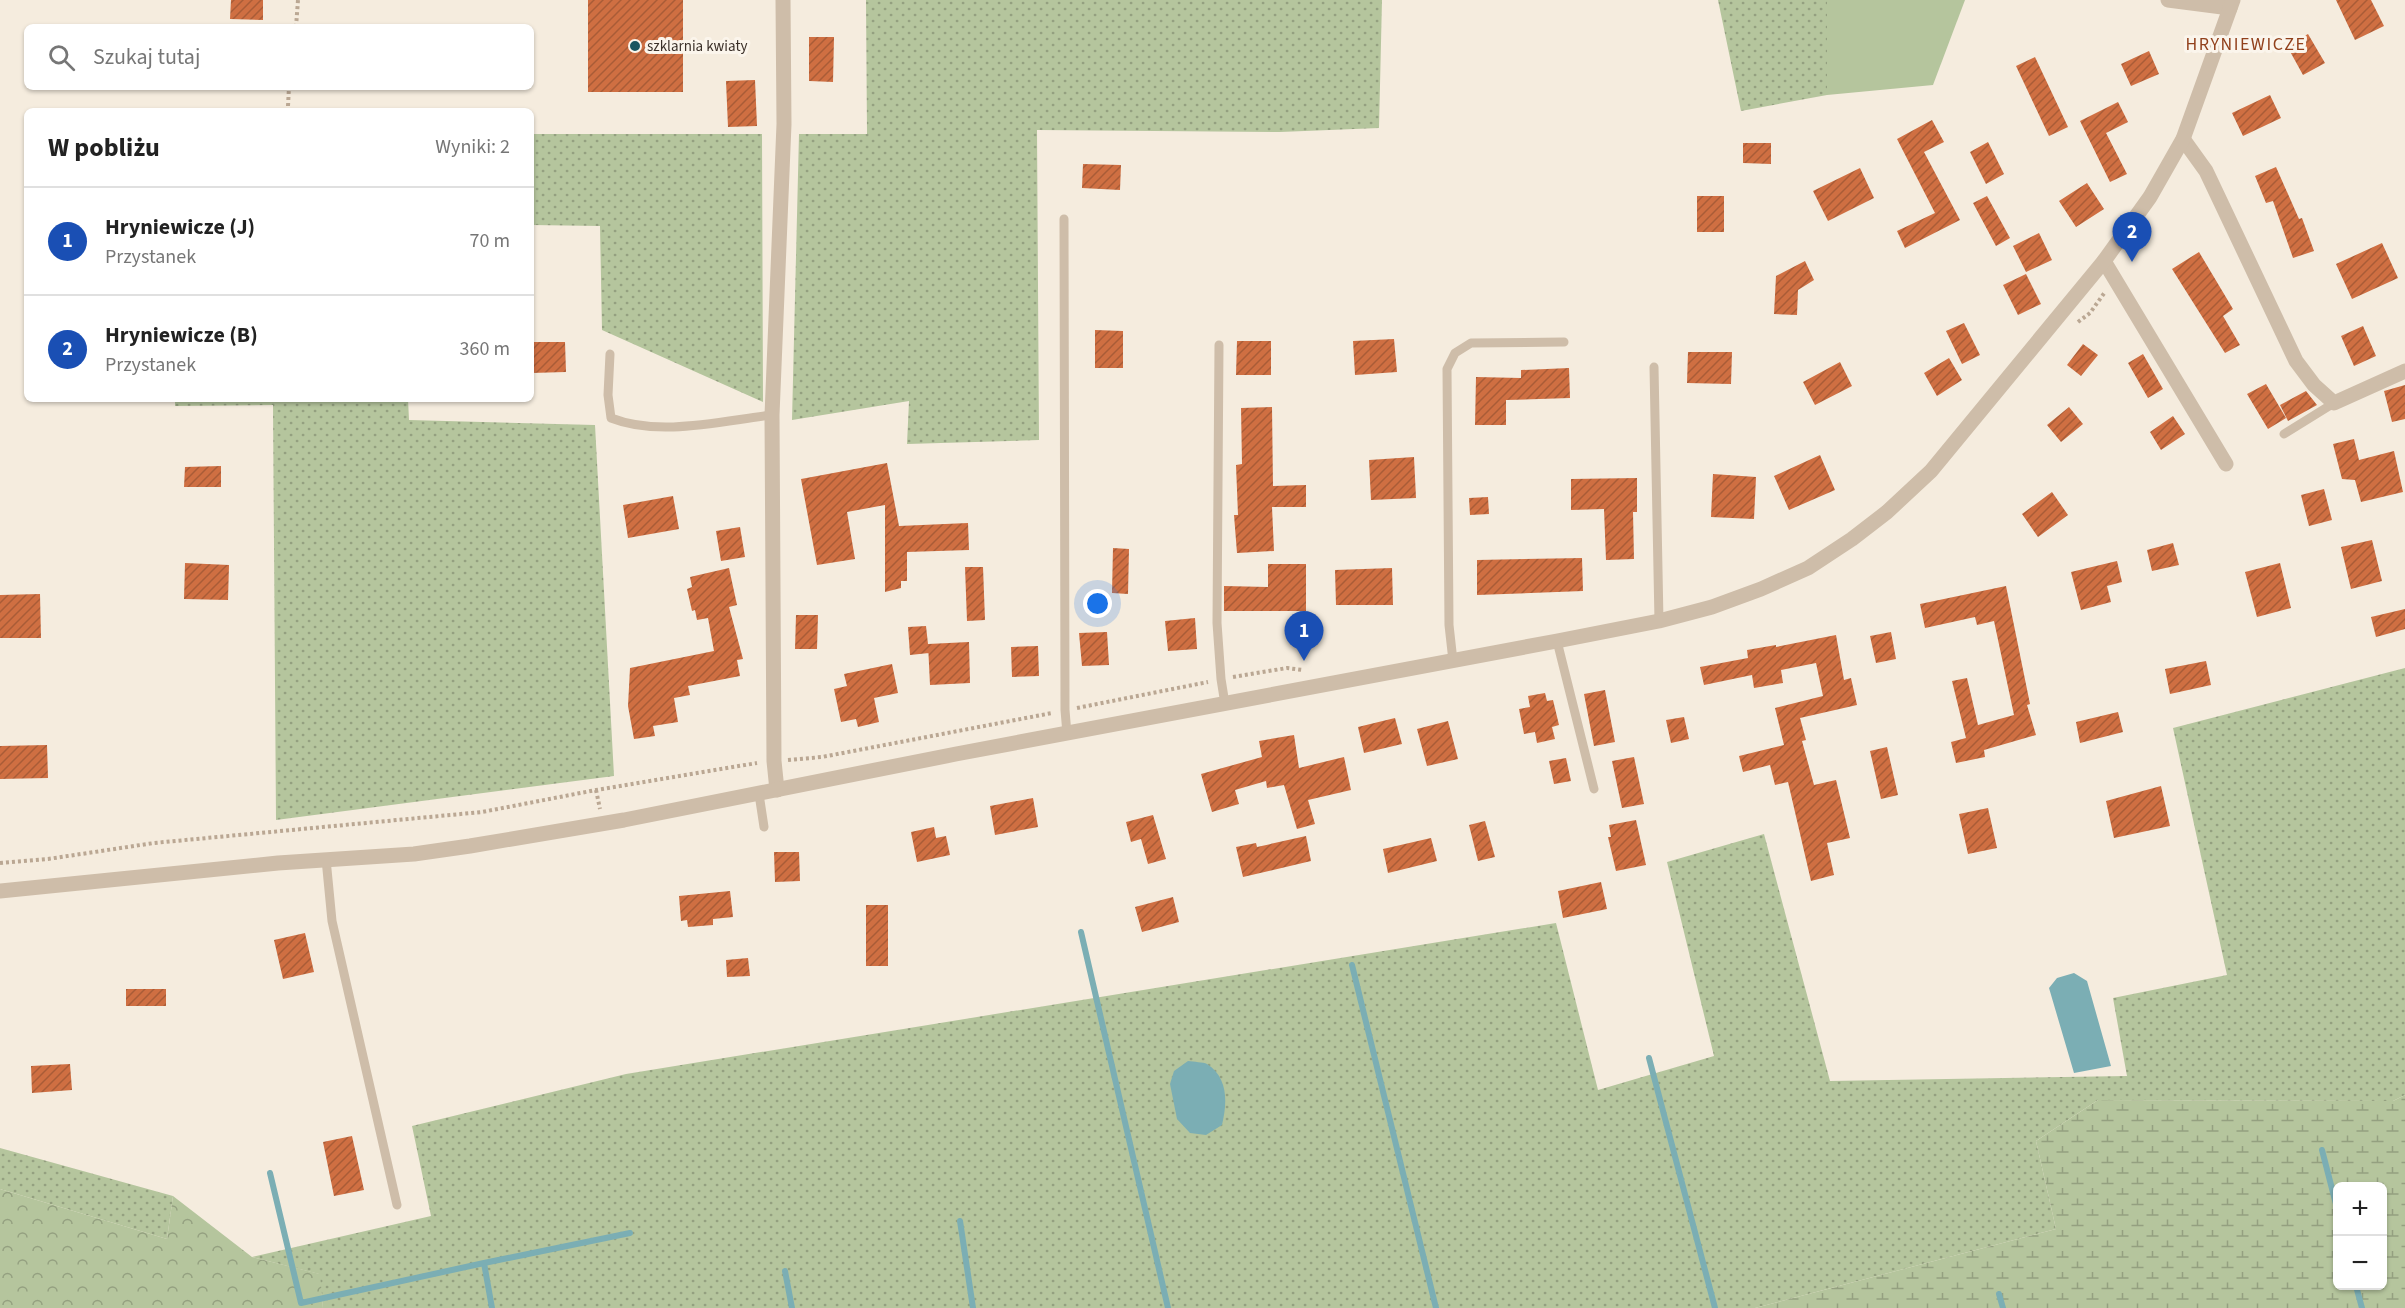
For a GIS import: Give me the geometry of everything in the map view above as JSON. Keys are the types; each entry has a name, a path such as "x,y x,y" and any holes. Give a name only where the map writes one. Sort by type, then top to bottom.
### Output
{"street":[{"path":"777,790 774,761 772,415 784,124 783,0"},
{"path":"0,891 326,859 429,853 624,820 1453,662 1659,621 1712,608 1808,568 1887,512 1937,465 2104,261 2150,197 2183,139 2232,4 2168,0"},
{"path":"2183,139 2206,171 2296,361 2314,385 2334,403 2405,371"},
{"path":"2104,261 2226,464"}],"lane":[{"path":"2220,37 2239,43"},
{"path":"1064,219 1065,710 1067,734"},
{"path":"1453,662 1449,625 1447,369 1455,353 1471,343 1564,342"},
{"path":"1219,345 1217,623 1225,704"},
{"path":"610,354 608,395 611,418 629,425 658,428 772,415"},
{"path":"1654,368 1659,621"},
{"path":"2284,434 2334,403"},
{"path":"1557,641 1594,789"},
{"path":"759,794 764,827"},
{"path":"326,859 332,921 397,1205"}],"path":[{"path":"296,24 298,0"},
{"path":"288,106 290,90"},
{"path":"2073,326 2090,313 2115,280"},
{"path":"0,863 48,859 154,843 482,812 596,790 774,761 822,757 1221,679 1287,669 1311,671"}],"green space":[{"path":"866,0 1382,0 1379,128 1280,132 1037,130 1039,440 907,444 909,401 792,420 799,134 867,134"},
{"path":"1718,0 1827,0 1827,95 1741,111"},
{"path":"1827,0 1965,0 1933,85 1827,95"},
{"path":"534,134 762,134 763,402 602,330 600,226 534,225"},
{"path":"175,402 408,402 409,420 595,425 614,776 276,820 273,405 175,406"},
{"path":"2405,668 2405,1095 2393,1101 2098,1100 2036,1141 2056,1229 1755,1308 323,1308 319,1274 252,1257 431,1216 412,1126 626,1074 1556,923 1598,1090 1714,1056 1667,862 1764,834 1830,1081 2127,1076 2113,998 2227,975 2173,728"},
{"path":"2405,1095 2405,1308 1755,1308 2056,1229 2036,1141 2098,1100 2393,1101"},
{"path":"0,1148 173,1196 167,1239 0,1189"},
{"path":"0,1189 167,1239 173,1196 252,1257 320,1274 323,1308 0,1308"}],"water":[{"path":"2074,973 2087,981 2111,1066 2074,1073 2049,988 2057,978"},
{"path":"1188,1061 1207,1064 1219,1076 1225,1092 1222,1125 1206,1135 1190,1133 1177,1119 1170,1084 1174,1071"}],"building":[{"path":"231,0 263,0 263,20 230,19"},
{"name":"szklarnia kwiaty","path":"588,0 683,0 683,92 588,92"},
{"path":"2336,0 2371,0 2384,26 2355,40"},
{"path":"2308,34 2325,63 2303,75 2287,46"},
{"path":"809,37 834,37 833,82 809,81"},
{"path":"2149,51 2159,74 2131,86 2121,64"},
{"path":"2035,57 2068,127 2049,136 2016,66"},
{"path":"755,80 757,126 728,127 726,81"},
{"path":"2270,95 2281,118 2243,136 2232,113"},
{"path":"2118,102 2128,122 2106,133 2127,174 2110,182 2080,121"},
{"path":"1932,120 1944,142 1924,152 1960,220 1905,248 1897,231 1935,213 1897,139"},
{"path":"1988,142 2004,174 1986,184 1970,152"},
{"path":"1743,143 1771,143 1771,164 1743,163"},
{"path":"1083,164 1121,165 1120,190 1082,188"},
{"path":"2276,167 2299,219 2302,218 2314,251 2293,258 2273,201 2266,203 2255,176"},
{"path":"1860,168 1874,198 1828,221 1813,191"},
{"path":"2087,183 2104,209 2076,227 2059,201"},
{"path":"1697,196 1724,196 1724,232 1697,232"},
{"path":"1987,196 2010,238 1996,246 1973,203"},
{"path":"2039,233 2052,260 2026,272 2013,246"},
{"path":"2382,243 2398,278 2352,299 2336,264"},
{"path":"2199,252 2233,309 2223,316 2240,345 2225,353 2172,269"},
{"path":"1805,261 1814,280 1798,290 1797,315 1774,314 1776,276"},
{"path":"2026,274 2041,304 2018,315 2003,285"},
{"path":"1964,323 1980,355 1962,364 1946,331"},
{"path":"2363,326 2376,356 2354,366 2341,336"},
{"path":"1095,330 1123,331 1123,368 1095,368"},
{"path":"1394,339 1397,372 1355,375 1353,341"},
{"path":"1237,341 1271,341 1271,375 1236,375"},
{"path":"534,342 565,342 566,372 534,373"},
{"path":"2083,344 2098,355 2081,376 2067,365"},
{"path":"1688,352 1732,352 1731,384 1687,383"},
{"path":"2143,354 2163,389 2148,398 2128,363"},
{"path":"1949,358 1962,380 1937,396 1924,373"},
{"path":"1840,362 1852,386 1815,405 1803,382"},
{"path":"1569,368 1570,398 1506,400 1506,425 1475,425 1476,377 1521,378 1521,370"},
{"path":"2266,384 2286,418 2268,429 2247,394"},
{"path":"2405,385 2405,419 2392,422 2384,391"},
{"path":"2306,391 2317,405 2288,421 2280,405"},
{"path":"1272,407 1273,486 1306,485 1306,507 1272,507 1274,551 1237,553 1234,515 1238,515 1236,465 1242,464 1241,408"},
{"path":"2069,407 2083,424 2061,442 2047,425"},
{"path":"2173,416 2185,434 2161,450 2150,432"},
{"path":"2354,439 2359,460 2394,451 2403,492 2361,502 2355,480 2342,479 2333,444"},
{"path":"1820,455 1835,490 1789,510 1774,476"},
{"path":"1414,457 1416,498 1371,500 1369,460"},
{"path":"887,463 899,526 968,523 969,550 907,552 907,581 901,581 901,588 885,592 885,505 847,512 855,559 817,565 801,479"},
{"path":"221,466 221,487 184,487 185,467"},
{"path":"1713,474 1756,477 1754,519 1711,517"},
{"path":"1637,478 1637,512 1633,512 1634,559 1606,560 1604,509 1571,510 1571,479"},
{"path":"2324,489 2332,520 2309,526 2301,495"},
{"path":"2052,492 2068,515 2038,537 2022,514"},
{"path":"673,496 679,529 628,538 623,505"},
{"path":"1488,497 1489,514 1470,515 1469,498"},
{"path":"740,527 745,557 721,561 716,531"},
{"path":"2372,540 2382,581 2351,589 2341,547"},
{"path":"2173,543 2179,565 2152,571 2147,550"},
{"path":"1113,548 1129,549 1128,594 1112,593"},
{"path":"1582,558 1583,591 1477,595 1477,560"},
{"path":"2117,561 2122,582 2107,586 2111,602 2081,610 2071,572"},
{"path":"185,563 229,565 228,600 184,599"},
{"path":"2280,563 2291,608 2257,617 2245,572"},
{"path":"1268,564 1306,564 1306,611 1224,611 1224,586 1268,587"},
{"path":"965,567 983,567 985,620 967,621"},
{"path":"729,568 737,605 729,607 743,659 737,660 740,676 688,686 690,695 674,698 678,722 653,726 655,736 634,739 628,706 630,668 714,651 708,618 697,620 695,610 692,611 687,589 692,587 690,577"},
{"path":"1392,568 1393,605 1336,605 1335,570"},
{"path":"2006,586 2030,704 2027,705 2036,735 1984,750 1985,757 1956,763 1951,742 1966,738 1952,681 1967,678 1978,725 2014,715 1994,621 1977,625 1975,617 1925,628 1920,604"},
{"path":"40,594 41,638 0,638 0,595"},
{"path":"2405,609 2405,629 2376,637 2371,617"},
{"path":"796,615 818,615 817,649 795,649"},
{"path":"1195,618 1197,649 1168,651 1165,621"},
{"path":"926,626 929,653 910,655 908,627"},
{"path":"1107,632 1109,665 1082,666 1079,633"},
{"path":"1891,632 1896,659 1876,663 1870,636"},
{"path":"1836,635 1844,680 1851,678 1857,705 1800,718 1806,740 1802,741 1814,785 1836,780 1850,838 1827,843 1834,875 1811,881 1788,782 1775,785 1770,765 1743,772 1739,756 1784,745 1775,708 1823,696 1816,663 1781,670 1783,683 1754,688 1752,675 1704,685 1700,667 1748,658 1747,650 1776,645 1776,647"},
{"path":"969,642 970,683 930,685 928,644"},
{"path":"1038,646 1039,676 1012,677 1011,647"},
{"path":"2206,661 2211,685 2170,694 2165,669"},
{"path":"892,664 898,693 874,698 879,722 858,727 856,719 841,722 834,689 847,686 844,674"},
{"path":"1605,690 1615,742 1594,746 1584,694"},
{"path":"1545,693 1547,701 1553,700 1559,725 1552,727 1555,739 1537,743 1535,732 1524,734 1519,709 1530,707 1528,696"},
{"path":"2118,712 2123,732 2080,743 2076,722"},
{"path":"1684,717 1689,739 1671,743 1666,720"},
{"path":"1395,718 1402,744 1364,753 1358,727"},
{"path":"1448,721 1458,759 1427,766 1417,729"},
{"path":"1294,735 1299,768 1344,757 1351,790 1308,800 1315,824 1297,829 1284,785 1267,788 1266,781 1235,790 1239,804 1212,812 1201,774 1262,757 1259,741"},
{"path":"47,745 48,778 0,779 0,746"},
{"path":"1887,747 1898,795 1881,799 1870,751"},
{"path":"1634,757 1644,804 1622,808 1612,761"},
{"path":"1566,758 1571,781 1554,784 1549,761"},
{"path":"2161,786 2170,826 2114,838 2106,801"},
{"path":"1033,798 1038,827 995,835 990,806"},
{"path":"1988,808 1997,848 1968,854 1959,814"},
{"path":"1153,815 1166,859 1148,864 1141,839 1131,842 1126,822"},
{"path":"1636,820 1646,865 1616,871 1608,837 1611,837 1609,825"},
{"path":"1485,821 1495,857 1478,861 1469,825"},
{"path":"934,827 936,838 946,836 950,855 917,862 911,832"},
{"path":"1306,836 1311,861 1243,877 1236,847 1256,843 1257,847"},
{"path":"1431,838 1437,861 1388,873 1383,849"},
{"path":"774,852 799,852 800,881 775,882"},
{"path":"1601,882 1607,909 1563,918 1558,891"},
{"path":"730,891 733,917 713,919 713,925 688,927 687,920 681,921 679,896"},
{"path":"1173,897 1179,922 1142,932 1135,907"},
{"path":"866,905 888,905 888,966 866,966"},
{"path":"305,933 314,972 283,979 274,940"},
{"path":"748,958 750,976 727,977 726,960"},
{"path":"126,989 166,989 166,1006 126,1006"},
{"path":"70,1064 72,1090 32,1093 31,1066"},
{"path":"352,1136 364,1190 334,1196 323,1142"}],"waterway":[{"path":"1081,932 1168,1308"},
{"path":"1352,965 1436,1308"},
{"path":"1649,1058 1715,1308"},
{"path":"2322,1150 2333,1193"},
{"path":"270,1173 301,1303 484,1263 492,1308"},
{"path":"960,1221 973,1308"},
{"path":"484,1263 630,1233"},
{"path":"785,1271 792,1308"},
{"path":"2357,1290 2362,1308"},
{"path":"1999,1294 2003,1308"}],"place":[{"name":"szklarnia kwiaty","path":"635,46"},
{"name":"Hryniewicze (B)","path":"2132,262"},
{"name":"Hryniewicze (J)","path":"1304,661"}],"district":[{"name":"HRYNIEWICZE","path":"2246,44"}]}
